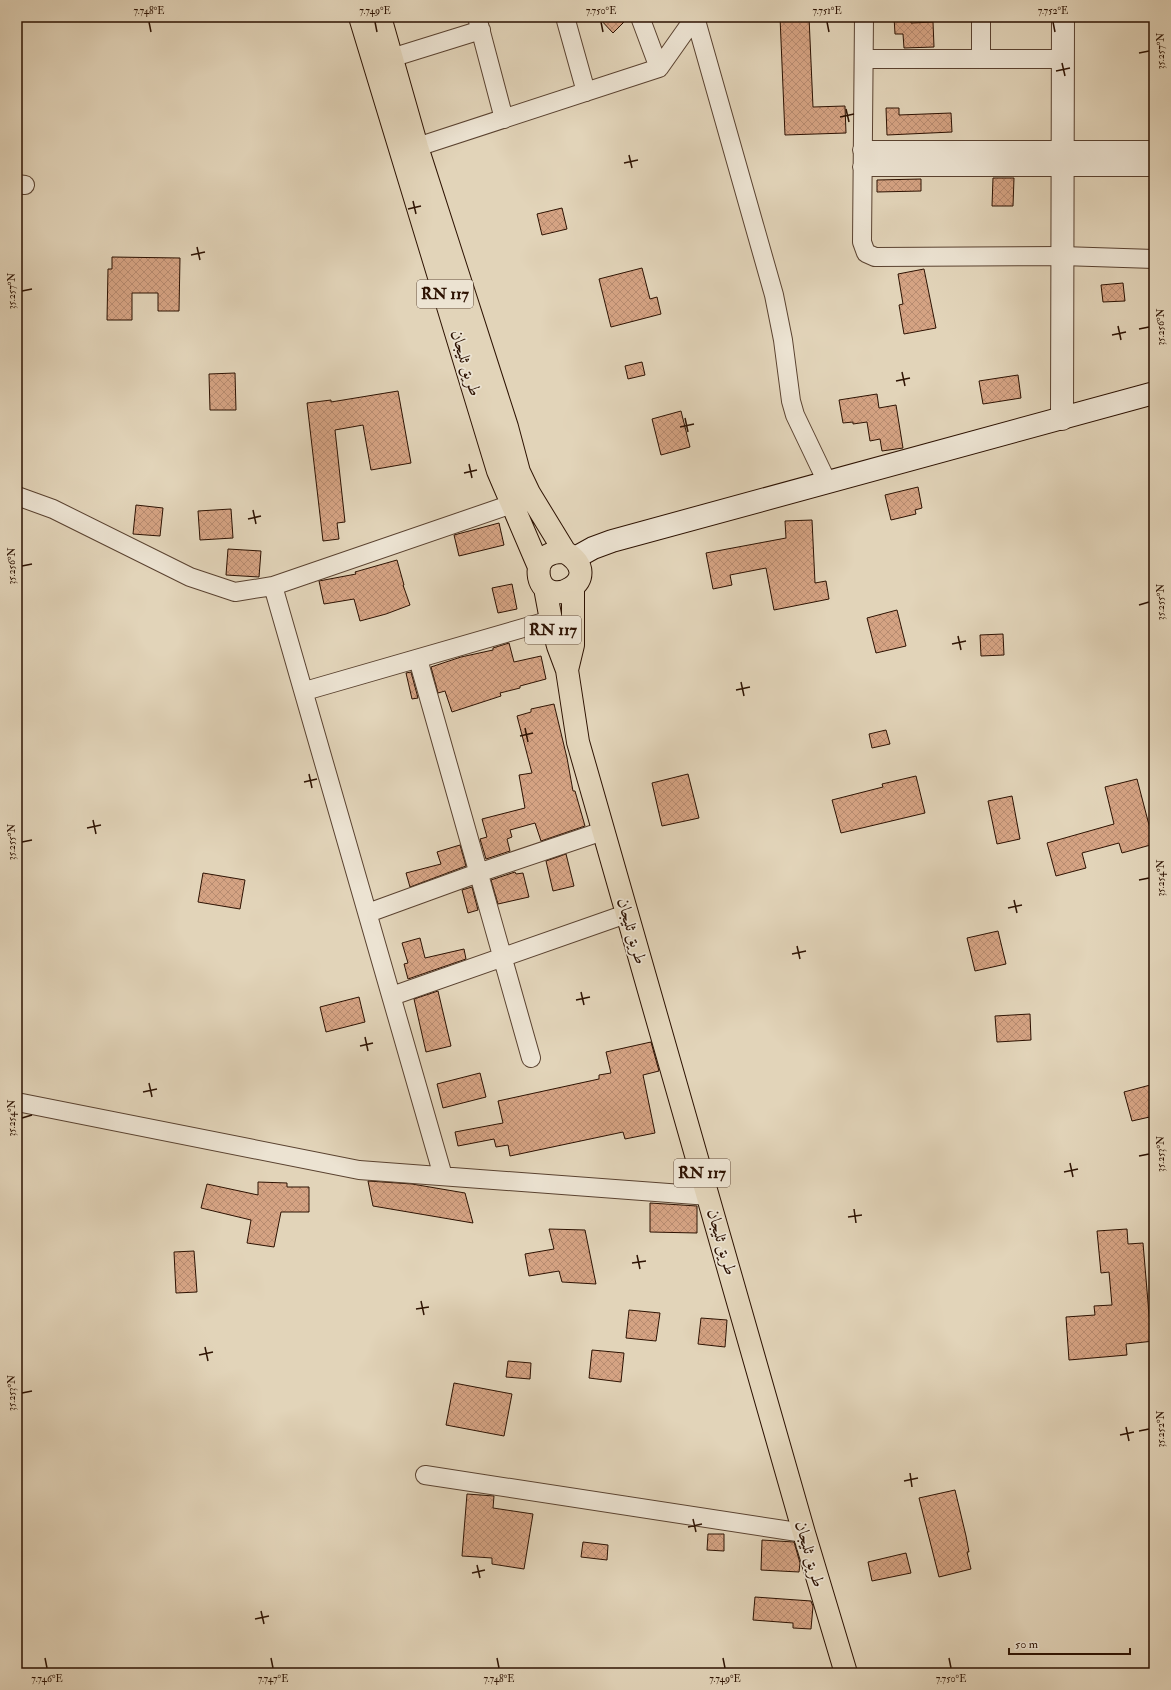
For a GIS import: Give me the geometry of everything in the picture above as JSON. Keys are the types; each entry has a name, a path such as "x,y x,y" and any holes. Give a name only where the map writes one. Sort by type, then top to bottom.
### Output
{"main road":[{"name":"طريق ثليجان","path":"360,17 498,471 570,554"},
{"name":"طريق ثليجان","path":"380,17 417,147 507,427 519,472 521,499 539,567"},
{"path":"1063,17 1063,59 1070,158"},
{"path":"1070,417 1070,158 1078,17"},
{"path":"570,554 580,567 579,579 573,588 564,592 554,592 545,588 539,578 539,567 544,557 554,552 570,554 593,548 612,541 1154,393"},
{"name":"طريق ثليجان","path":"545,588 551,620 567,670 578,742 626,914 709,1196 804,1533 846,1673"},
{"name":"طريق ثليجان","path":"567,670 573,645 573,588"}],"street":[{"path":"565,17 586,92"},
{"path":"640,17 659,68"},
{"path":"417,147 659,68 695,17"},
{"path":"695,17 774,295 783,340 791,401 795,415 827,482"},
{"path":"864,17 862,242 866,253 875,257 1070,257 1154,259"},
{"path":"981,17 981,59"},
{"path":"391,58 479,24 504,119"},
{"path":"864,59 1063,59"},
{"path":"862,158 1070,158 1154,150"},
{"path":"1070,158 1154,167"},
{"path":"17,496 53,509 190,577 235,592 273,586 521,499"},
{"path":"273,586 305,691 443,1176"},
{"path":"305,691 551,620"},
{"path":"418,659 531,1058"},
{"path":"368,913 478,873 604,831"},
{"path":"392,996 626,914"},
{"path":"17,1102 359,1170 709,1196"},
{"path":"425,1475 804,1533"}],"building":[{"path":"598,17 629,17 613,33"},
{"path":"780,17 809,17 813,107 845,106 846,133 785,135"},
{"path":"894,17 911,17 911,23 933,22 934,47 904,48 903,34 895,34"},
{"path":"886,108 899,108 899,115 951,113 952,132 887,135"},
{"path":"993,178 1014,178 1013,206 992,206"},
{"path":"921,179 921,191 877,192 877,180"},
{"path":"562,208 567,229 542,235 537,214"},
{"path":"112,257 180,258 179,311 158,311 158,293 132,293 132,320 107,320 108,269 112,269"},
{"path":"642,268 650,299 657,297 661,314 611,327 599,279"},
{"path":"924,269 936,328 904,334 899,305 903,304 898,274"},
{"path":"1123,283 1125,301 1103,302 1101,285"},
{"path":"642,362 645,375 628,379 625,366"},
{"path":"235,373 236,410 210,410 209,374"},
{"path":"1018,375 1021,398 983,404 979,381"},
{"path":"398,391 411,463 371,470 363,425 335,430 345,522 337,523 339,539 323,541 307,403 331,400 331,402"},
{"path":"877,394 879,408 896,405 903,448 882,451 880,439 870,441 867,422 853,424 853,422 843,423 839,400"},
{"path":"681,411 690,447 661,455 652,419"},
{"path":"918,487 922,508 915,510 916,514 891,520 885,495"},
{"path":"136,505 163,508 160,536 133,534"},
{"path":"231,509 233,538 200,540 198,511"},
{"path":"812,520 815,583 826,581 829,599 774,610 766,568 730,575 732,585 713,589 706,553 786,538 785,521"},
{"path":"499,523 504,545 459,556 454,535"},
{"path":"228,549 261,551 259,577 226,575"},
{"path":"397,560 410,605 386,614 360,621 354,599 324,604 319,581 356,574 355,572"},
{"path":"512,584 517,609 498,613 492,588"},
{"path":"897,610 906,646 876,653 867,618"},
{"path":"1003,634 1004,655 981,656 980,635"},
{"path":"509,643 514,662 541,656 546,679 500,693 501,696 452,712 445,691 438,693 431,667 461,657 493,650 493,648"},
{"path":"411,672 418,698 412,699 406,673"},
{"path":"554,704 573,791 575,791 585,826 541,841 535,823 510,830 512,837 507,839 510,851 486,859 480,839 487,837 482,819 525,808 519,775 532,773 517,716 531,712 531,709"},
{"path":"886,730 890,744 872,748 869,734"},
{"path":"688,774 699,818 662,826 652,783"},
{"path":"916,776 925,813 841,833 832,800 883,787 882,784"},
{"path":"1137,779 1154,844 1122,853 1119,843 1082,853 1086,868 1056,876 1047,843 1114,824 1105,787"},
{"path":"1012,796 1020,839 997,844 988,801"},
{"path":"460,845 466,866 410,887 406,873 441,864 437,852"},
{"path":"566,854 574,886 553,891 546,861"},
{"path":"515,872 516,874 523,873 529,897 498,904 491,880"},
{"path":"203,873 245,880 240,909 198,902"},
{"path":"472,887 478,910 468,913 462,890"},
{"path":"998,931 1006,964 975,971 967,938"},
{"path":"420,938 425,958 464,949 466,959 408,979 404,964 408,963 402,943"},
{"path":"438,991 451,1046 426,1052 414,999"},
{"path":"359,997 365,1022 326,1032 320,1007"},
{"path":"1030,1014 1031,1040 997,1042 995,1016"},
{"path":"651,1042 659,1071 643,1075 655,1133 625,1139 623,1132 510,1156 508,1145 496,1147 494,1139 458,1146 455,1132 503,1123 498,1101 599,1079 599,1075 611,1073 606,1052"},
{"path":"480,1073 486,1097 443,1108 437,1084"},
{"path":"1154,1084 1154,1116 1132,1121 1124,1092"},
{"path":"368,1181 412,1184 465,1193 473,1223 373,1206"},
{"path":"258,1182 287,1183 287,1187 309,1187 309,1212 281,1212 274,1247 247,1243 251,1220 201,1208 207,1184 258,1195"},
{"path":"650,1203 697,1206 697,1233 650,1232"},
{"path":"549,1229 585,1230 596,1284 562,1282 559,1271 529,1276 525,1254 554,1249"},
{"path":"1127,1229 1128,1244 1143,1243 1150,1326 1154,1326 1154,1341 1126,1344 1127,1355 1069,1360 1066,1317 1095,1315 1094,1306 1112,1305 1109,1272 1101,1273 1097,1231"},
{"path":"194,1251 197,1292 176,1293 174,1252"},
{"path":"629,1310 660,1313 656,1341 626,1338"},
{"path":"701,1318 727,1320 725,1347 698,1344"},
{"path":"592,1350 624,1353 621,1382 589,1378"},
{"path":"508,1361 531,1363 530,1379 506,1377"},
{"path":"454,1383 512,1394 504,1436 446,1425"},
{"path":"955,1490 966,1536 969,1552 967,1552 971,1569 939,1577 919,1498"},
{"path":"467,1494 494,1496 493,1508 533,1514 524,1569 492,1564 492,1558 462,1556"},
{"path":"708,1534 724,1534 724,1551 707,1550"},
{"path":"762,1540 794,1542 800,1563 799,1572 761,1570"},
{"path":"583,1542 608,1545 607,1560 581,1557"},
{"path":"906,1553 911,1573 872,1581 868,1562"},
{"path":"755,1597 811,1601 813,1606 811,1629 793,1628 793,1623 753,1620"}]}
